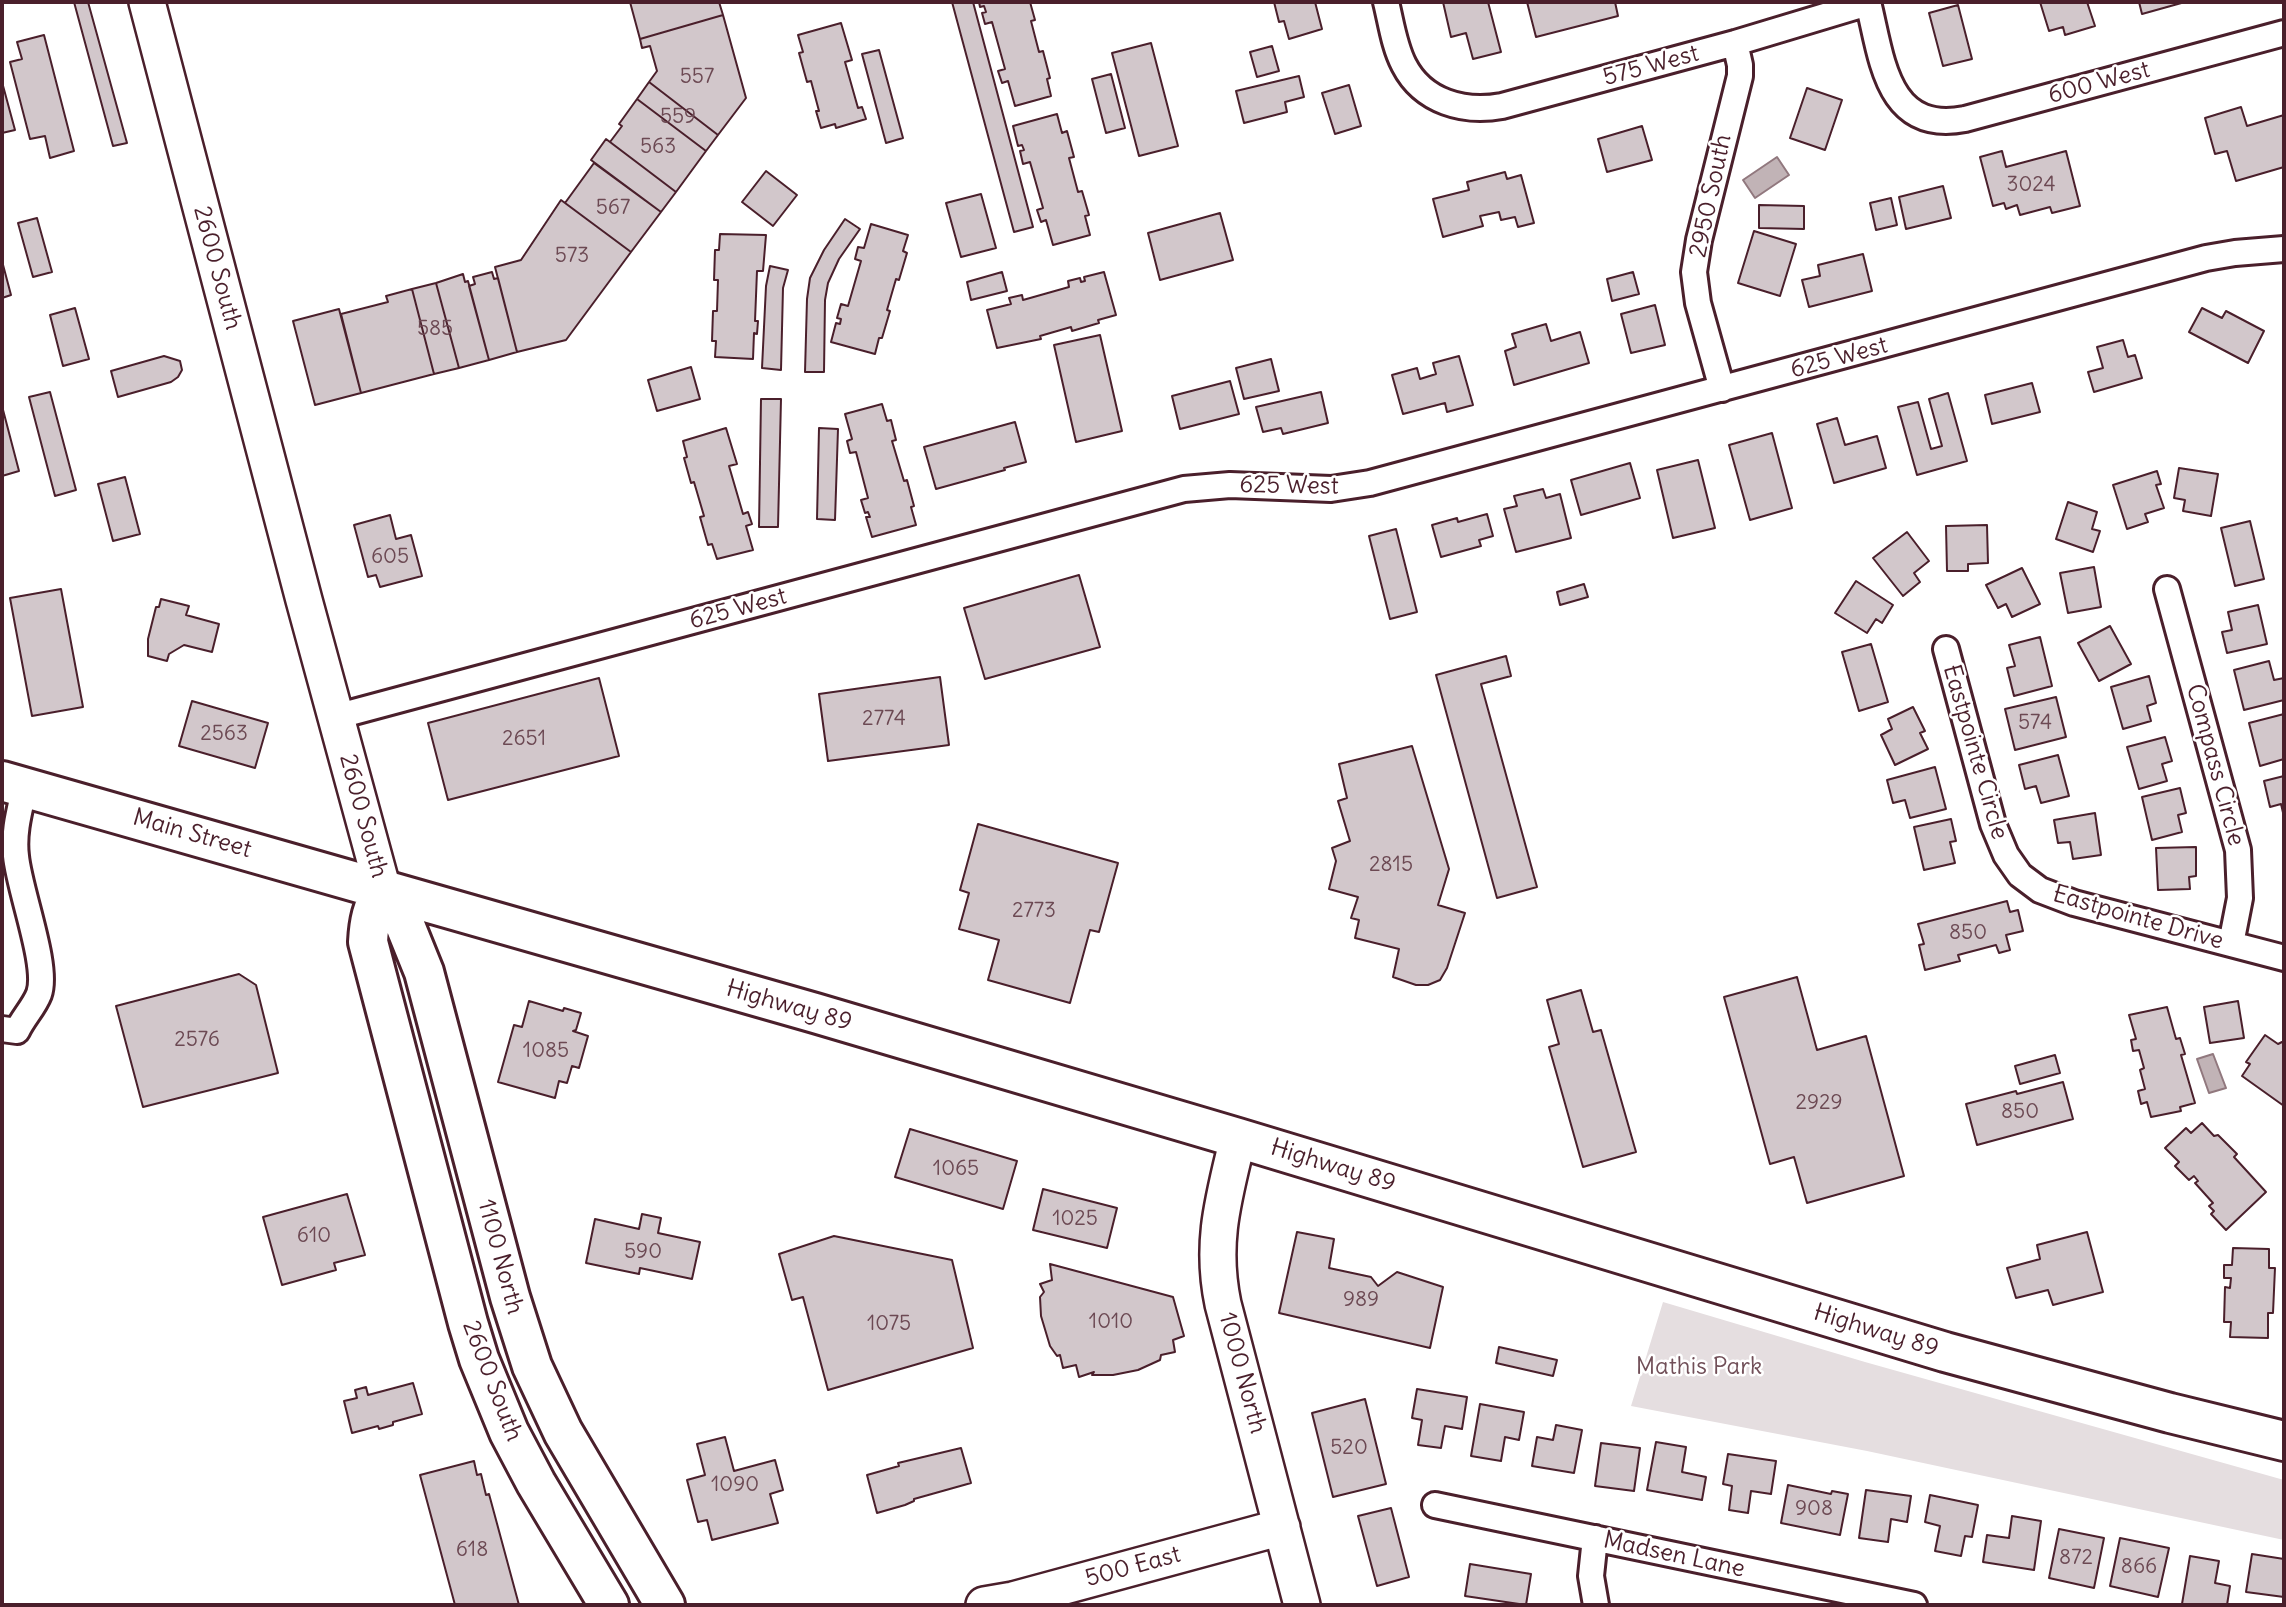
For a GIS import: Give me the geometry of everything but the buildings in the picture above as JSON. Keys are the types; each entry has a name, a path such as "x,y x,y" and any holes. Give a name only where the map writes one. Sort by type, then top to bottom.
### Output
{"main road":[{"name":"2600 South","path":"147,2 383,890 372,912 368,942 468,1323 492,1393 509,1432 536,1483 610,1605"},
{"name":"Main Street","path":"13,783 383,890"},
{"name":"Highway 89","path":"383,890 1238,1138 1945,1352 2284,1441"},
{"name":"1100 North","path":"383,890 405,926 424,971 510,1297 533,1366 563,1433 665,1605"},
{"name":"1000 North","path":"1238,1138 1218,1228 1217,1273 1302,1605"},
{"name":"500 East","path":"984,1605 1013,1600 1282,1527"}],"street":[{"name":"575 West","path":"1386,2 1404,65 1417,82 1434,96 1456,107 1478,109 1735,43 1868,3"},
{"name":"600 West","path":"1868,3 1889,81 1905,106 1923,119 1936,122 1965,119 2284,33"},
{"name":"2950 South","path":"1722,389 1698,303 1694,272 1699,240 1740,76 1741,65 1735,43"},
{"name":"625 West","path":"335,717 1184,489 1230,485 1331,489 1360,485 2206,258 2284,249"},
{"name":"Compass Circle","path":"2167,589 2238,850 2241,898 2231,944"},
{"name":"Eastpointe Circle","path":"1946,649 1993,824 2006,855"},
{"path":"9,1030 39,994 42,972 20,882 13,783"},
{"name":"Eastpointe Drive","path":"2006,855 2020,875 2051,895 2284,958"},
{"name":"Madsen Lane","path":"1435,1504 1899,1604"},
{"path":"1595,1538 1591,1576 1596,1605"}],"green space":[{"name":"Mathis Park","path":"1663,1302 2284,1480 2284,1540 1867,1451 1631,1406"}],"shaded area":[{"path":"1777,157 1789,175 1755,198 1743,180"},
{"path":"2213,1054 2226,1088 2209,1093 2197,1059"}]}
